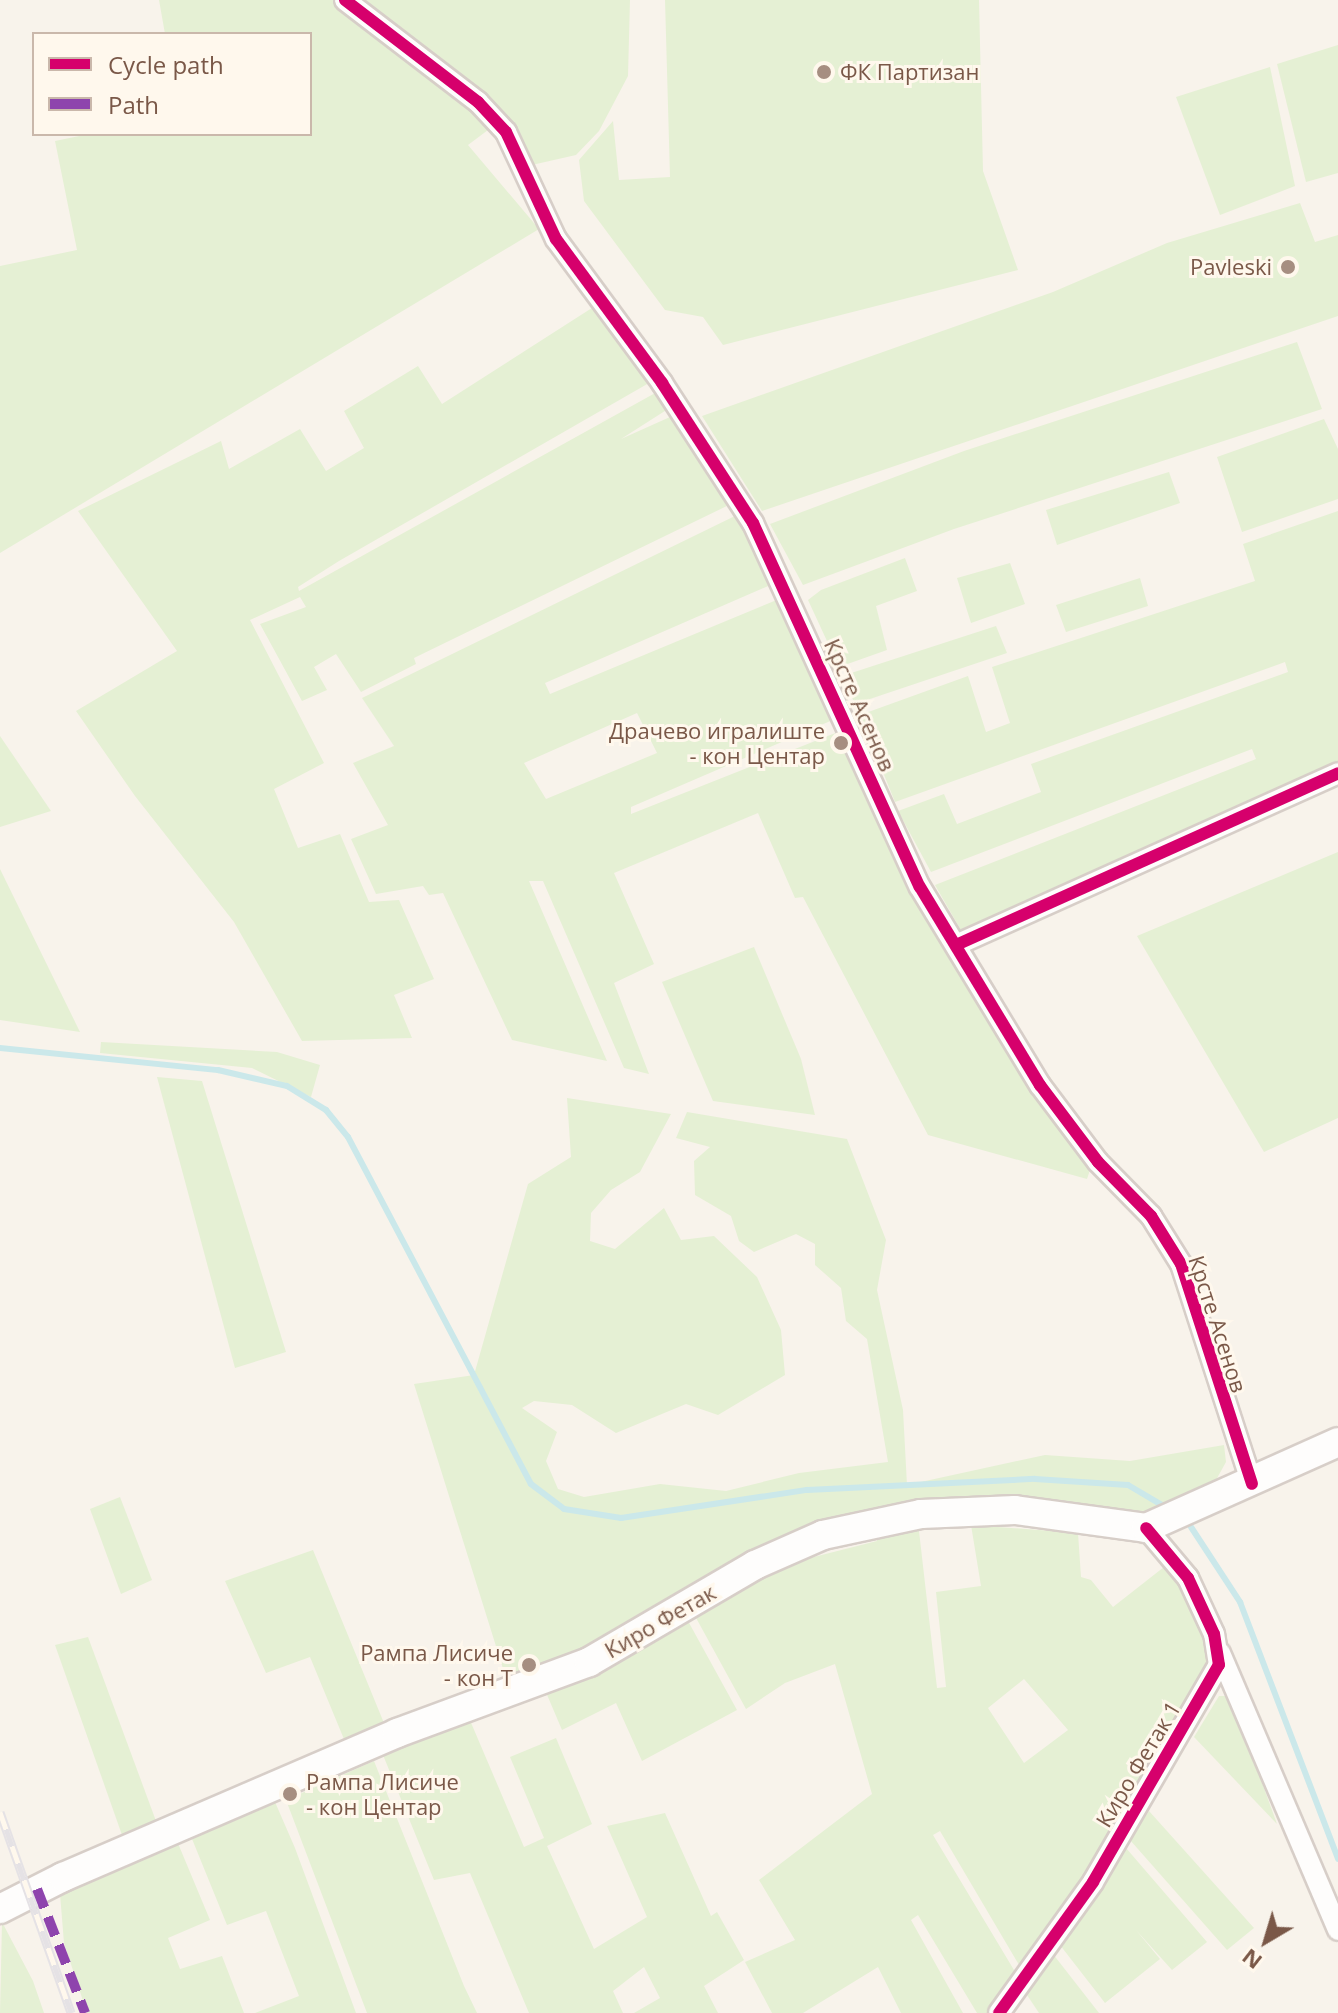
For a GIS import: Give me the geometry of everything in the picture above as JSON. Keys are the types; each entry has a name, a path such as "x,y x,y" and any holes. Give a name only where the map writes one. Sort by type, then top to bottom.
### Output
{"main road":[{"path":"1146,1528 1252,1484 1338,1442"},
{"name":"Киро Фетак","path":"0,1909 63,1877 397,1733 589,1662 755,1565 823,1535 921,1514 1015,1510 1146,1528"}],"street":[{"name":"Крсте Асенов","path":"345,0 478,102 506,132 556,239 662,383 753,523 908,862 1040,1085 1098,1162 1151,1216 1181,1264 1252,1484"},
{"path":"956,945 1338,773"},
{"path":"1146,1528 1188,1578 1338,1930"},
{"name":"Киро Фетак 1","path":"999,2013 1093,1882 1216,1674 1220,1653"}],"green space":[{"path":"159,0 337,0 475,106 492,127 468,145 539,229 0,553 0,266 77,250 55,141 79,136 312,136 312,32 165,32"},
{"path":"345,0 630,0 628,76 599,131 576,155 523,167 506,132"},
{"path":"665,0 979,0 983,171 1018,270 723,345 703,317 665,310 584,201 579,160 613,121 619,180 670,177"},
{"path":"1338,45 1338,173 1306,182 1277,64"},
{"path":"1270,67 1295,186 1220,215 1176,97"},
{"path":"1300,203 1315,242 1338,235 1338,316 762,511 702,416 1053,292 1167,243"},
{"path":"595,306 649,383 339,561 298,587 299,591 657,392 668,409 621,439 670,417 733,503 414,658 416,664 361,692 336,654 314,667 327,690 302,701 260,624 306,607 300,597 250,620 324,763 274,789 298,848 340,834 369,902 399,900 434,979 394,995 412,1038 302,1041 234,922 135,796 76,711 177,651 78,511 221,441 229,469 300,429 326,471 364,448 344,411 418,366 442,404"},
{"path":"1297,342 1322,409 954,529 803,585 770,524 964,451"},
{"path":"1324,419 1338,449 1338,499 1242,532 1217,457"},
{"path":"1169,472 1180,503 1057,545 1046,510"},
{"path":"1338,511 1338,764 962,932 935,885 1256,759 1252,749 931,872 898,811 944,794 957,824 1041,792 1031,764 1288,672 1285,662 895,802 860,715 968,676 986,732 1010,723 992,667 1255,581 1243,544"},
{"path":"739,514 775,583 545,683 550,694 784,597 835,719 631,807 631,814 843,730 921,900 980,1006 1091,1167 1087,1179 928,1135 803,897 795,898 758,813 614,873 654,964 614,983 649,1074 624,1068 543,881 529,881 607,1061 512,1040 443,893 429,895 423,886 376,894 351,839 388,825 353,763 394,746 362,698","holes":["637,713 657,753 546,799 524,763"]},
{"path":"905,558 917,591 876,606 887,650 839,667 808,600 821,590"},
{"path":"1010,563 1025,604 971,623 957,578"},
{"path":"1140,578 1148,606 1066,632 1056,605"},
{"path":"996,626 1007,653 855,704 842,676"},
{"path":"0,736 51,811 0,827"},
{"path":"1338,852 1338,1118 1264,1152 1137,936"},
{"path":"0,869 80,1032 0,1020"},
{"path":"754,947 801,1059 815,1115 713,1101 662,982"},
{"path":"101,1042 277,1052 320,1065 311,1097 252,1068 100,1053"},
{"path":"157,1077 202,1081 286,1352 235,1368"},
{"path":"567,1098 671,1114 640,1172 611,1190 591,1213 590,1241 615,1249 664,1208 681,1240 714,1236 757,1277 781,1330 785,1375 718,1415 686,1404 616,1433 572,1405 534,1401 522,1408 557,1432 546,1461 558,1489 584,1497 660,1484 726,1491 799,1473 888,1462 867,1339 846,1321 841,1288 815,1265 815,1244 796,1234 754,1252 739,1241 731,1216 695,1195 694,1161 710,1147 676,1138 687,1112 847,1139 886,1240 877,1290 903,1410 907,1485 1045,1455 1130,1461 1224,1445 1226,1462 1216,1480 1154,1521 1045,1503 823,1535 510,1691 414,1384 474,1375 528,1184 571,1157"},
{"path":"120,1497 152,1580 121,1594 90,1509"},
{"path":"971,1525 1078,1533 1081,1577 1091,1580 1113,1607 1164,1567 1193,1604 1212,1656 1210,1668 1068,1904 1022,1970 940,1831 933,1835 1017,1975 988,2013 977,2013 918,1915 911,1920 963,2013 901,2013 878,1967 803,2013 772,2013 745,1962 795,1940 759,1880 872,1794 835,1664 785,1683 746,1709 695,1616 742,1583 794,1562 877,1541 877,1536 919,1531 937,1688 946,1687 936,1592 981,1586","holes":["1024,1679 1068,1730 1024,1763 988,1708"]},
{"path":"313,1550 386,1728 346,1744 310,1657 266,1673 225,1581"},
{"path":"688,1621 737,1710 642,1761 616,1703 562,1730 545,1690 601,1669"},
{"path":"88,1637 156,1821 122,1835 55,1645"},
{"path":"1219,1696 1228,1696 1235,1708 1277,1824 1194,1737"},
{"path":"469,1718 524,1847 544,1838 510,1757 556,1738 592,1824 547,1846 594,1949 647,1917 607,1826 665,1813 711,1916 717,1912 744,1960 704,1986 718,2013 634,2013 660,1998 644,1967 613,1991 623,2013 529,2013 470,1873 434,1880 383,1755"},
{"path":"374,1761 477,2013 367,2013 286,1800"},
{"path":"275,1802 356,2013 255,2013 299,1996 266,1911 227,1925 190,1834"},
{"path":"1149,1811 1254,1928 1227,1950 1130,1840"},
{"path":"177,1841 210,1920 168,1938 180,1969 222,1956 244,2013 87,2013 64,1943 60,1894"},
{"path":"1126,1848 1207,1942 1172,1970 1136,1930 1160,1959 1105,2003 1060,1945"},
{"path":"2,1922 33,1981 44,2013 0,2013"},
{"path":"1053,1954 1099,2013 1039,2013 1025,1992"}],"waterway":[{"path":"0,1048 218,1070 287,1086 326,1110 348,1137 531,1484 564,1509 621,1518 807,1490 1035,1479 1128,1485 1167,1508"},
{"path":"1191,1527 1240,1602 1338,1859"}],"railway":[{"path":"0,1812 71,2013"}],"marked path":[{"path":"37,1889 85,2013"}],"cycle path":[{"path":"345,0 478,102 506,132 556,239 662,383 753,523 920,887 1040,1085 1098,1162 1151,1216 1181,1264 1252,1484"},
{"path":"956,945 1338,773"},
{"path":"999,2013 1093,1882 1219,1665 1214,1634 1188,1578 1146,1528"}],"place":[{"name":"ФК Партизан","path":"824,72"},
{"name":"Pavleski","path":"1288,267"},
{"name":"Драчево игралиште - кон Центар","path":"841,743"},
{"name":"Рампа Лисиче - кон Т","path":"529,1665"},
{"name":"Рампа Лисиче - кон Центар","path":"290,1794"}]}
